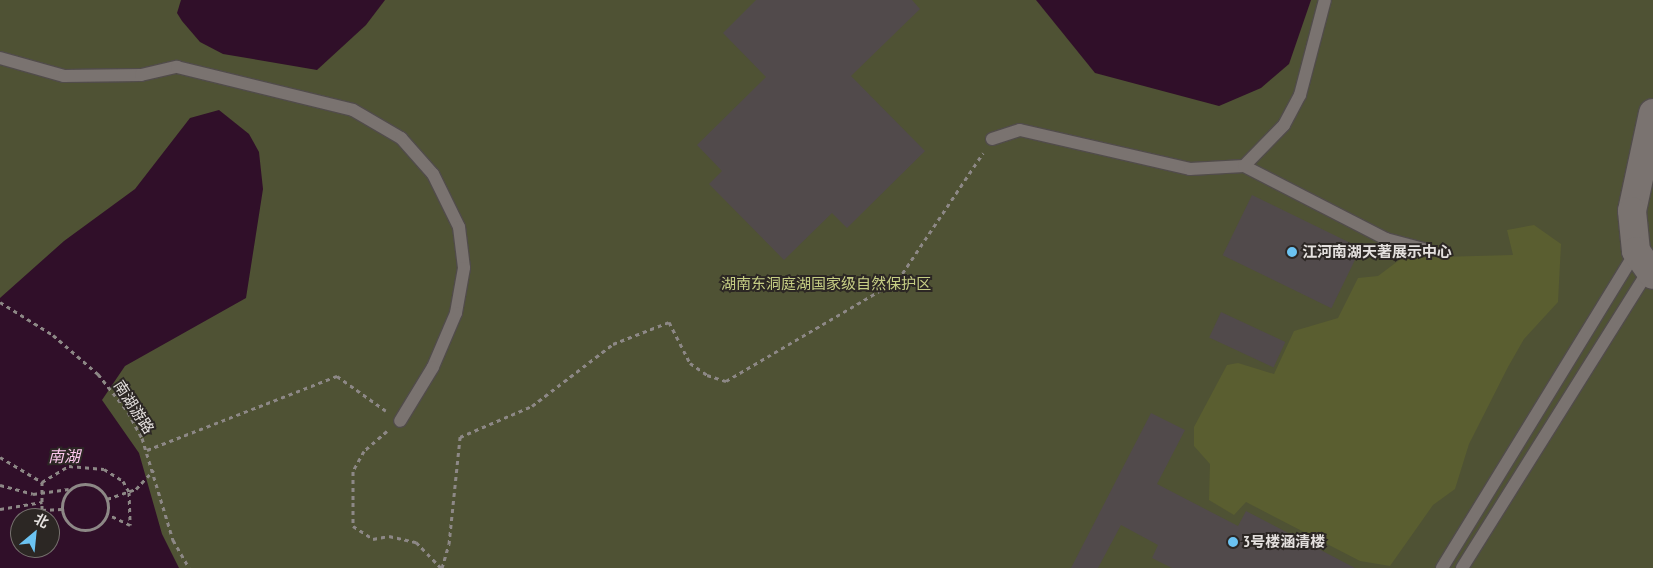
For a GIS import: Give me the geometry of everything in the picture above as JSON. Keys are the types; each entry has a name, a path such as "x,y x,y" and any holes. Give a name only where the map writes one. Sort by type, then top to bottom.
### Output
{"street":[{"path":"1646,266 1632,210 1653,113"}],"lane":[{"path":"1244,166 1284,125 1300,95 1325,0"},
{"path":"0,58 64,76 141,75 176,67 353,110 401,138 433,174 459,226 464,268 456,313 433,367 400,420"},
{"path":"992,139 1020,130 1190,169 1244,166 1386,240 1427,250"},
{"path":"1442,568 1646,266"},
{"path":"1462,568 1646,266"}],"path":[{"path":"147,450 337,376 400,420 364,451 353,471 353,526 374,539 389,536 416,542 442,568 449,544 460,437 532,406 613,344 670,322 690,363 707,375 726,381 795,343 898,280 992,139"},
{"name":"南湖游路","path":"0,302 52,335 98,374 142,438 154,470 174,540 189,568"},
{"path":"0,457 42,482"},
{"path":"42,482 68,466 85,464 115,475 129,492 130,525 107,514"},
{"path":"107,499 129,492 154,470"},
{"path":"42,482 42,510 62,509"},
{"path":"0,485 41,494 91,484 107,499 107,514 98,526 82,530 69,523 62,509 70,489"},
{"path":"0,509 42,502"}],"green space":[{"name":"湖南东洞庭湖国家级自然保护区","path":"0,0 1653,0 1653,568 0,568"},
{"path":"1534,225 1561,244 1558,302 1524,339 1508,367 1469,444 1455,489 1433,505 1390,566 1360,561 1246,502 1234,515 1209,500 1210,464 1194,446 1194,427 1227,365 1238,363 1274,374 1294,331 1338,318 1358,278 1378,276 1402,258 1513,255 1507,230"}],"water":[{"path":"181,0 385,0 366,25 317,70 223,54 200,42 182,21 177,13"},
{"path":"1036,0 1311,0 1289,64 1261,88 1219,106 1095,73"},
{"name":"南湖","path":"219,110 249,134 259,152 263,189 246,298 125,366 102,400 139,453 162,534 179,568 0,568 0,298 64,241 135,189 190,118"}],"building":[{"path":"756,0 912,0 920,9 851,76 925,151 847,228 832,213 784,260 709,184 722,171 697,145 766,77 723,33"},
{"name":"江河南湖天著展示中心","path":"1252,195 1361,248 1331,308 1223,255"},
{"path":"1221,312 1285,342 1274,367 1209,337"},
{"path":"1151,413 1185,430 1157,484 1238,526 1246,511 1355,568 1172,568 1152,558 1158,545 1121,525 1098,568 1071,568"}],"place":[{"name":"江河南湖天著展示中心","path":"1292,252"},
{"name":"3号楼涵清楼","path":"1233,542"}]}
